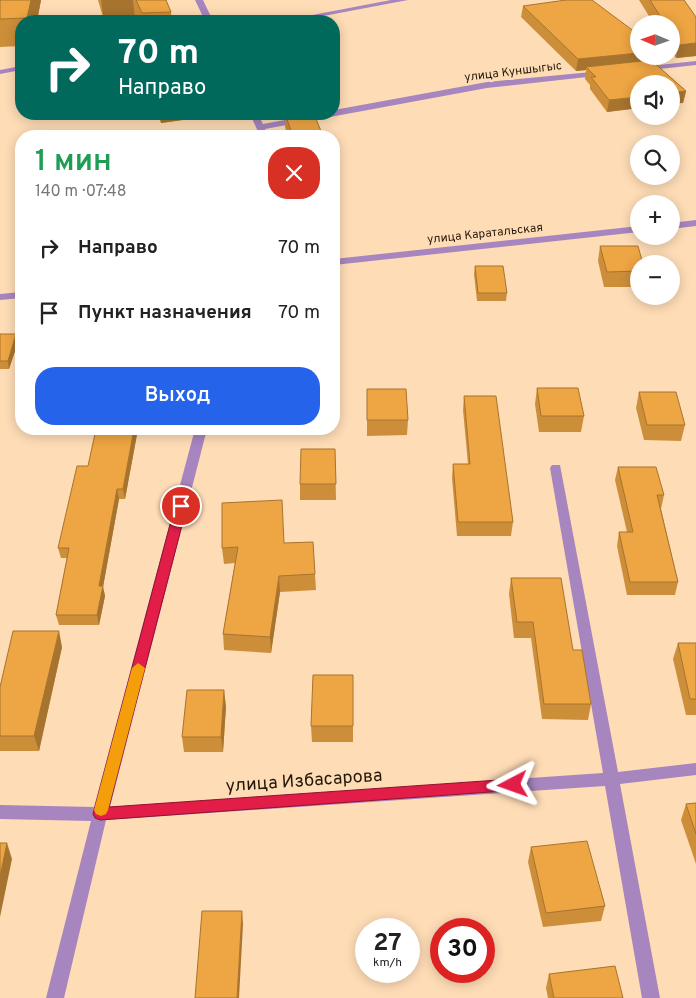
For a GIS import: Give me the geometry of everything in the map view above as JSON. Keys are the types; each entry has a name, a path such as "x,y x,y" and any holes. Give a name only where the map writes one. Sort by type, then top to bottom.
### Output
{"street":[{"path":"199,0 206,15"},
{"path":"319,15 404,0"},
{"path":"630,70 696,63"},
{"path":"0,72 15,69"},
{"name":"улица Куншыгыс","path":"340,113 487,85 610,72"},
{"path":"257,120 262,130"},
{"name":"улица Куншыгыс","path":"261,127 299,120"},
{"path":"680,225 696,223"},
{"name":"улица Каратальская","path":"340,261 630,230"},
{"path":"0,297 15,295"},
{"path":"55,998 100,814 199,435"},
{"path":"556,468 651,998"},
{"name":"улица Избасарова","path":"0,812 100,814 611,779 696,769"}],"building":[{"path":"0,0 31,0 28,15 15,15 15,18 0,19"},
{"path":"136,0 166,0 171,12 142,13"},
{"path":"566,0 592,0 630,28 630,54 578,59 523,6"},
{"path":"650,0 684,0 696,17 696,43 680,45 680,15 659,15"},
{"path":"630,62 630,65 657,65 668,75 630,75 630,98 609,100 591,77 596,77 586,67"},
{"path":"680,86 686,91 680,92"},
{"path":"287,120 316,120 321,130 291,130"},
{"path":"600,246 638,246 640,255 630,255 630,271 607,272"},
{"path":"475,266 503,266 507,293 478,293"},
{"path":"0,334 15,334 8,361 0,361"},
{"path":"537,388 578,388 584,416 541,416"},
{"path":"367,389 406,389 408,420 367,420"},
{"path":"639,392 676,392 685,425 647,425"},
{"path":"464,396 496,396 513,522 458,522 453,464 470,464"},
{"path":"95,435 133,435 123,489 117,489 99,586 103,586 97,615 56,615 69,548 58,548 77,466 88,466"},
{"path":"301,449 335,449 336,484 300,484"},
{"path":"618,467 656,467 664,495 657,495 678,582 630,582 619,532 633,532"},
{"path":"282,500 284,543 313,542 315,574 279,576 270,637 223,634 238,547 222,548 222,503"},
{"path":"511,578 561,578 573,650 582,650 591,704 544,704 533,622 517,622"},
{"path":"13,631 59,631 34,736 0,736 0,687"},
{"path":"678,643 696,643 696,699 690,699"},
{"path":"313,675 353,675 353,726 311,726"},
{"path":"187,690 224,690 221,737 182,737"},
{"path":"696,803 696,834 686,804"},
{"path":"587,841 605,906 546,913 531,847"},
{"path":"0,843 7,843 0,876"},
{"path":"202,911 242,911 237,998 195,998"},
{"path":"615,966 623,998 554,998 549,974"}],"slow traffic":[{"path":"101,810 138,668"}],"route":[{"path":"181,506 100,814 513,785"}]}
